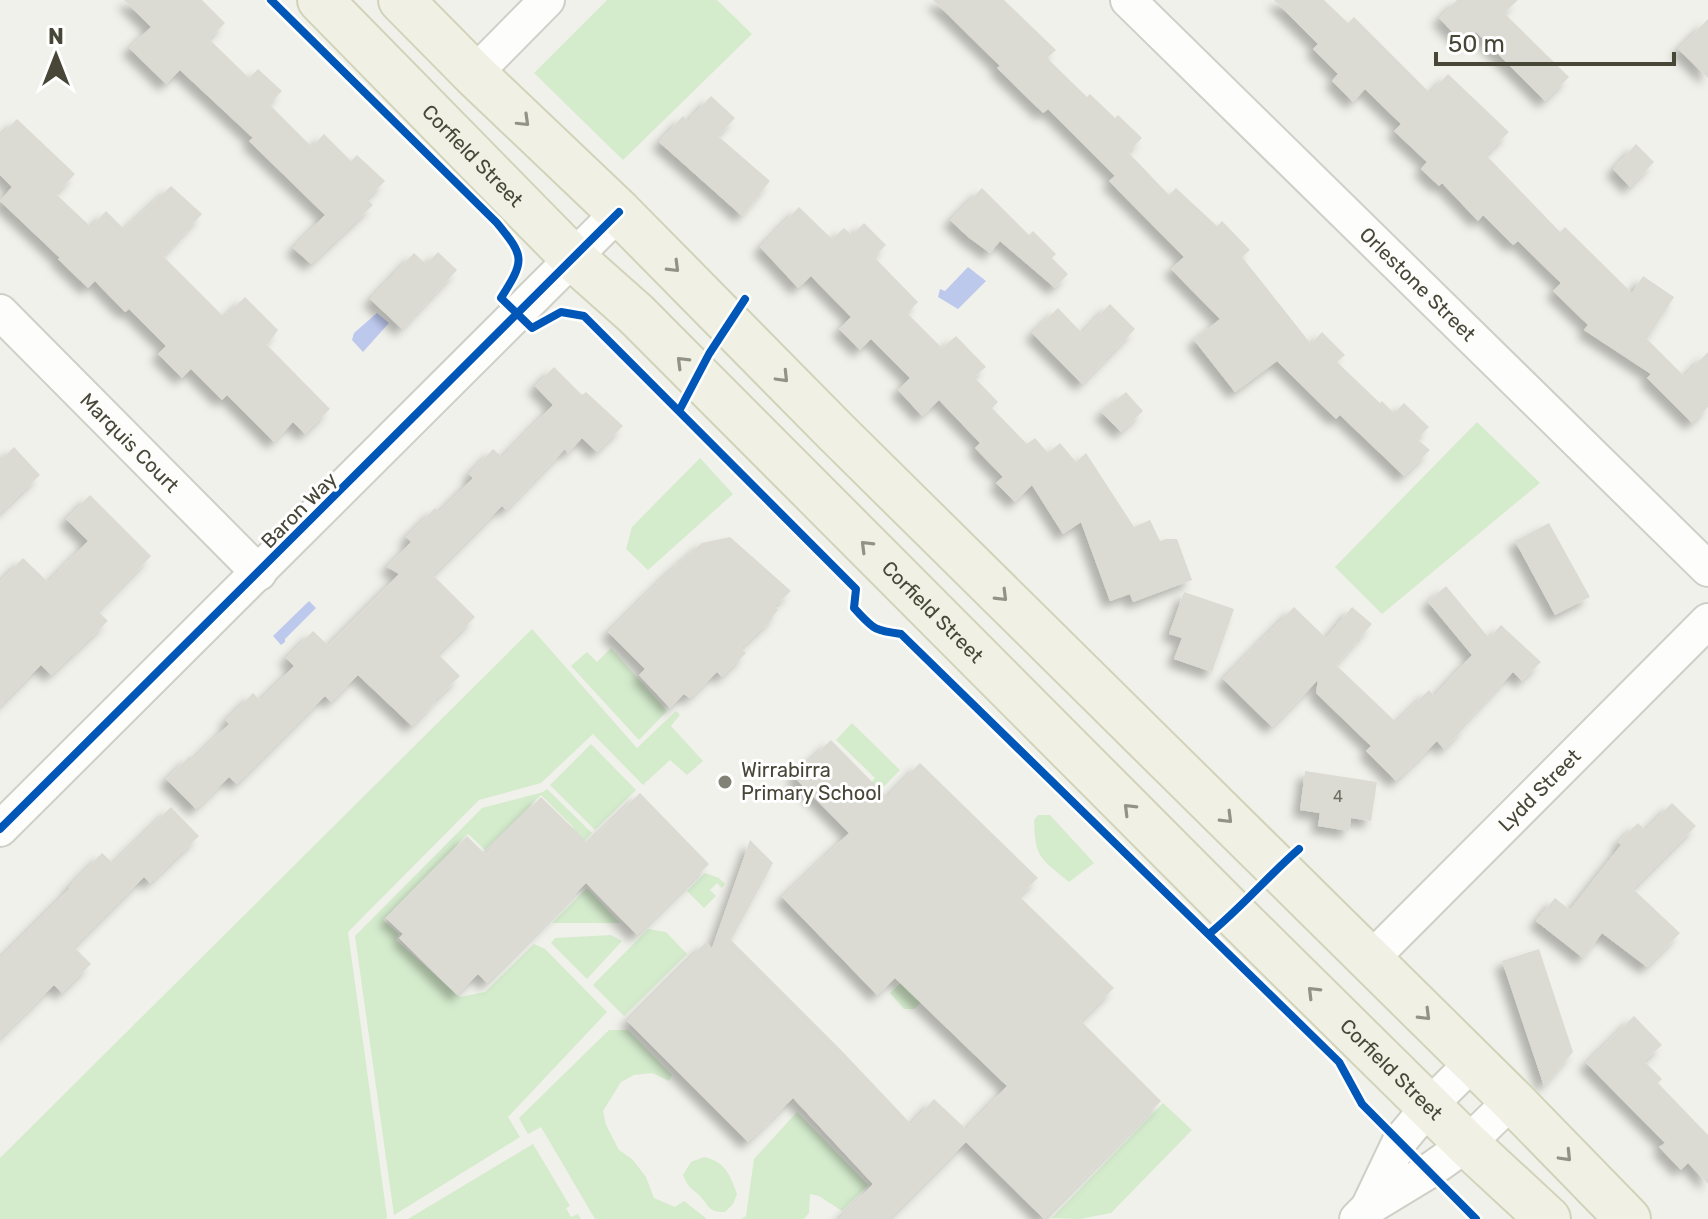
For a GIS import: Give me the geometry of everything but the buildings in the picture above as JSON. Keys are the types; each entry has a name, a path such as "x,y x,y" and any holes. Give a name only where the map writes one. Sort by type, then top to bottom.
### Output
{"main road":[{"name":"Corfield Street","path":"320,0 573,258 636,314 1234,914 1467,1144 1548,1219"},
{"path":"401,0 619,212 836,432 1512,1100 1628,1219"}],"street":[{"path":"474,74 547,0"},
{"name":"Orlestone Street","path":"1128,0 1708,569"},
{"name":"Baron Way","path":"0,829 619,212"},
{"name":"Marquis Court","path":"0,312 259,573"},
{"name":"Lydd Street","path":"1370,960 1708,621"},
{"path":"1362,1213 1400,1141 1429,1106 1473,1062"},
{"path":"1362,1213 1467,1144 1512,1100"}],"green space":[{"path":"607,0 717,0 752,34 623,160 534,73"},
{"path":"1477,422 1540,483 1382,614 1335,567"},
{"path":"700,458 733,494 648,570 626,549 632,527"},
{"path":"532,629 637,748 676,711 680,715 671,726 703,761 687,775 670,760 643,785 593,734 541,783 479,800 348,932 386,1219 0,1219 0,1158"},
{"path":"611,648 667,711 639,740 571,666 587,652 597,662"},
{"path":"852,723 900,770 869,802 860,794 875,778 836,740"},
{"path":"591,744 636,790 595,830 550,785"},
{"path":"547,789 592,833 564,862 551,851 573,827 541,795 485,850 468,834 383,920 399,934 396,940 460,997 485,992 534,944 545,949 607,1012 508,1117 520,1137 394,1215 355,936 482,808"},
{"path":"1038,815 1050,815 1094,863 1069,882 1045,862 1038,850 1034,820"},
{"path":"705,873 725,884 722,888 717,883 710,890 716,896 704,908 687,891"},
{"path":"587,888 620,923 552,923"},
{"path":"648,929 666,932 687,954 624,1016 593,985"},
{"path":"611,935 622,941 587,979 551,943 555,938"},
{"path":"955,970 914,1009 904,1009 890,993 903,981"},
{"path":"609,1030 628,1030 672,1075 669,1081 652,1073 634,1075 621,1082 603,1111 606,1125 619,1150 633,1160 646,1177 654,1198 675,1207 684,1201 707,1219 595,1219 541,1127 528,1134 519,1118"},
{"path":"1163,1103 1192,1130 1111,1213 1080,1219 1052,1218"},
{"path":"797,1112 868,1185 842,1211 819,1196 810,1194 809,1213 804,1219 741,1219 746,1216 754,1159"},
{"path":"533,1144 570,1206 566,1208 571,1217 578,1214 581,1219 408,1219"},
{"path":"704,1157 722,1166 737,1194 725,1212 709,1208 683,1175 691,1162"}],"water":[{"path":"968,267 986,281 958,309 938,297 940,289 945,291"},
{"path":"377,313 389,323 363,352 352,340 354,333"},
{"path":"309,601 316,608 281,645 273,636"}],"cycle path":[{"path":"271,0 506,234 517,252 518,267 501,298 532,328 561,312 584,316 856,589 854,608 879,630 901,634 1339,1062 1362,1104 1476,1219"},
{"path":"0,829 619,212"},
{"path":"679,411 709,354 745,299"},
{"path":"1209,934 1299,849"}],"place":[{"name":"Wirrabirra Primary School","path":"725,782"}]}
